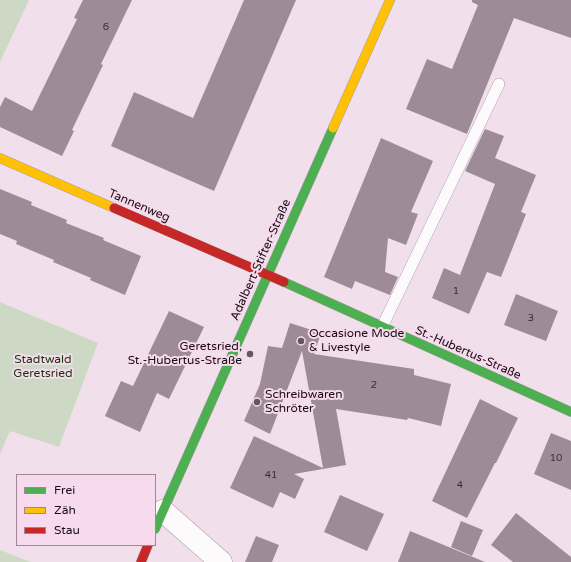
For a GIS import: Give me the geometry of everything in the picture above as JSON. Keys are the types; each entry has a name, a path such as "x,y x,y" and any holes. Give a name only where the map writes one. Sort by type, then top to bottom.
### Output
{"street":[{"name":"Adalbert-Stifter-Straße","path":"159,520 390,0"},
{"name":"Tannenweg","path":"0,158 268,275"},
{"name":"St.-Hubertus-Straße","path":"268,275 571,412"},
{"path":"159,520 221,562"},
{"path":"141,562 148,546"}],"lane":[{"path":"382,327 498,84"}],"green space":[{"path":"0,0 29,0 0,62"},
{"name":"Stadtwald Geretsried","path":"0,302 98,343 59,447 10,431 0,454"},
{"path":"0,550 31,562 0,562"}],"building":[{"path":"83,0 132,0 101,64 103,65 72,130 74,131 62,156 0,127 0,107 5,97 32,111 77,19 74,18"},
{"path":"244,0 296,0 214,191 111,146 134,92 193,118"},
{"path":"472,0 571,0 571,38 514,18 467,134 406,109 427,59 452,69 478,5 472,2"},
{"path":"485,129 504,136 495,158 536,175 521,212 526,214 501,277 487,272 469,314 432,298 444,268 460,275 495,184 465,171"},
{"path":"381,138 433,161 411,212 418,214 406,245 388,238 385,272 398,277 390,295 355,281 352,289 324,277"},
{"path":"0,189 32,202 31,205 67,220 66,223 104,238 103,240 141,256 125,295 90,280 91,278 53,262 54,260 16,244 17,241 0,234"},
{"path":"516,294 558,311 546,341 504,325"},
{"path":"169,311 204,327 169,399 157,393 140,432 105,416 121,381 133,386"},
{"path":"290,323 321,333 314,354 414,369 414,375 451,384 441,426 408,418 407,420 336,409 346,465 294,474 304,479 295,499 280,492 273,508 230,488 254,436 323,468 302,351 270,434 244,421 260,384 268,346 282,348"},
{"path":"480,399 518,418 467,518 432,501"},
{"path":"551,433 571,441 571,490 534,474"},
{"path":"340,495 384,514 367,551 324,532"},
{"path":"516,513 571,557 571,562 513,562 491,545"},
{"path":"461,521 483,530 472,556 451,547"},
{"path":"410,531 485,562 398,562"},
{"path":"256,536 279,545 272,562 245,562"}],"traffic: fast":[{"path":"156,527 333,128"},
{"path":"284,282 571,412"}],"traffic: slow":[{"path":"333,128 390,0"},
{"path":"0,158 114,208"}],"traffic: jam":[{"path":"114,208 284,282"},
{"path":"141,562 148,546"}],"place":[{"name":"Occasione Mode & Livestyle","path":"301,341"},
{"name":"Geretsried, St.-Hubertus-Straße","path":"250,354"},
{"name":"Schreibwaren Schröter","path":"257,402"}]}
